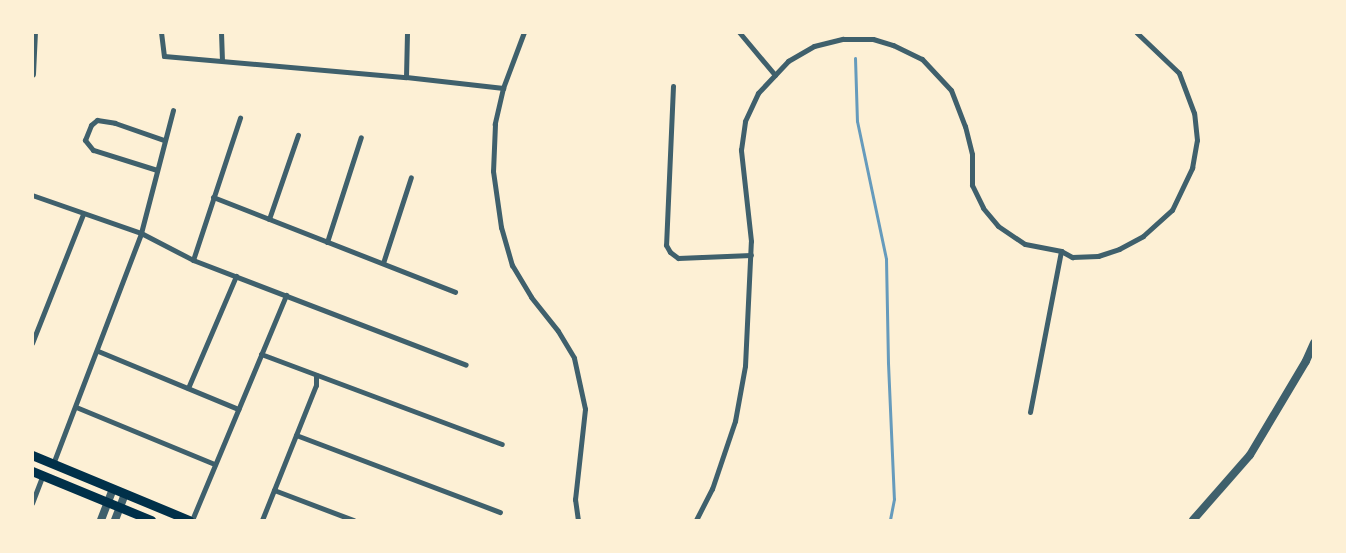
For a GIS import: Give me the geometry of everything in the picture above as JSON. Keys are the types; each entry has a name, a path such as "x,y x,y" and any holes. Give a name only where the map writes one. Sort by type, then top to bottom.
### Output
{"main road":[{"path":"32,455 188,520"},
{"path":"32,471 151,520"}],"street":[{"path":"32,74 34,32"},
{"path":"161,32 164,56 406,77 503,88"},
{"path":"222,32 222,60"},
{"path":"406,77 407,32"},
{"path":"518,32 524,33 503,88 495,124 493,171 501,226 512,265 531,297 558,331 574,358 585,410 575,499 578,520"},
{"path":"739,32 775,75"},
{"path":"696,520 712,489 735,421 746,366 751,255 746,179 741,150 746,121 758,93 788,61 814,46 843,39 873,39 893,45 922,59 951,90 965,126 972,154 972,185 983,208 998,226 1025,244 1061,251 1072,257 1098,256 1119,249 1143,236 1172,210 1192,168 1197,140 1194,113 1179,73 1136,32"},
{"path":"673,86 666,246 678,258 751,255"},
{"path":"54,464 141,233 173,110"},
{"path":"193,260 240,118"},
{"path":"157,170 93,150 85,140 91,125 97,120 115,123 164,140"},
{"path":"269,219 298,135"},
{"path":"327,242 360,137"},
{"path":"383,263 411,177"},
{"path":"32,195 141,233 193,260 466,365"},
{"path":"213,197 455,292"},
{"path":"32,343 83,214"},
{"path":"1030,412 1061,251"},
{"path":"188,388 236,276"},
{"path":"192,520 286,295"},
{"path":"1193,520 1250,455 1306,361 1314,343"},
{"path":"98,351 238,409"},
{"path":"261,354 502,444"},
{"path":"262,520 316,385 316,375"},
{"path":"76,408 214,464"},
{"path":"296,435 500,512"},
{"path":"32,503 43,475"},
{"path":"101,520 113,489"},
{"path":"274,490 353,520"},
{"path":"115,520 125,494"}],"waterway":[{"path":"855,58 857,121 886,259 894,499 890,520"}]}
